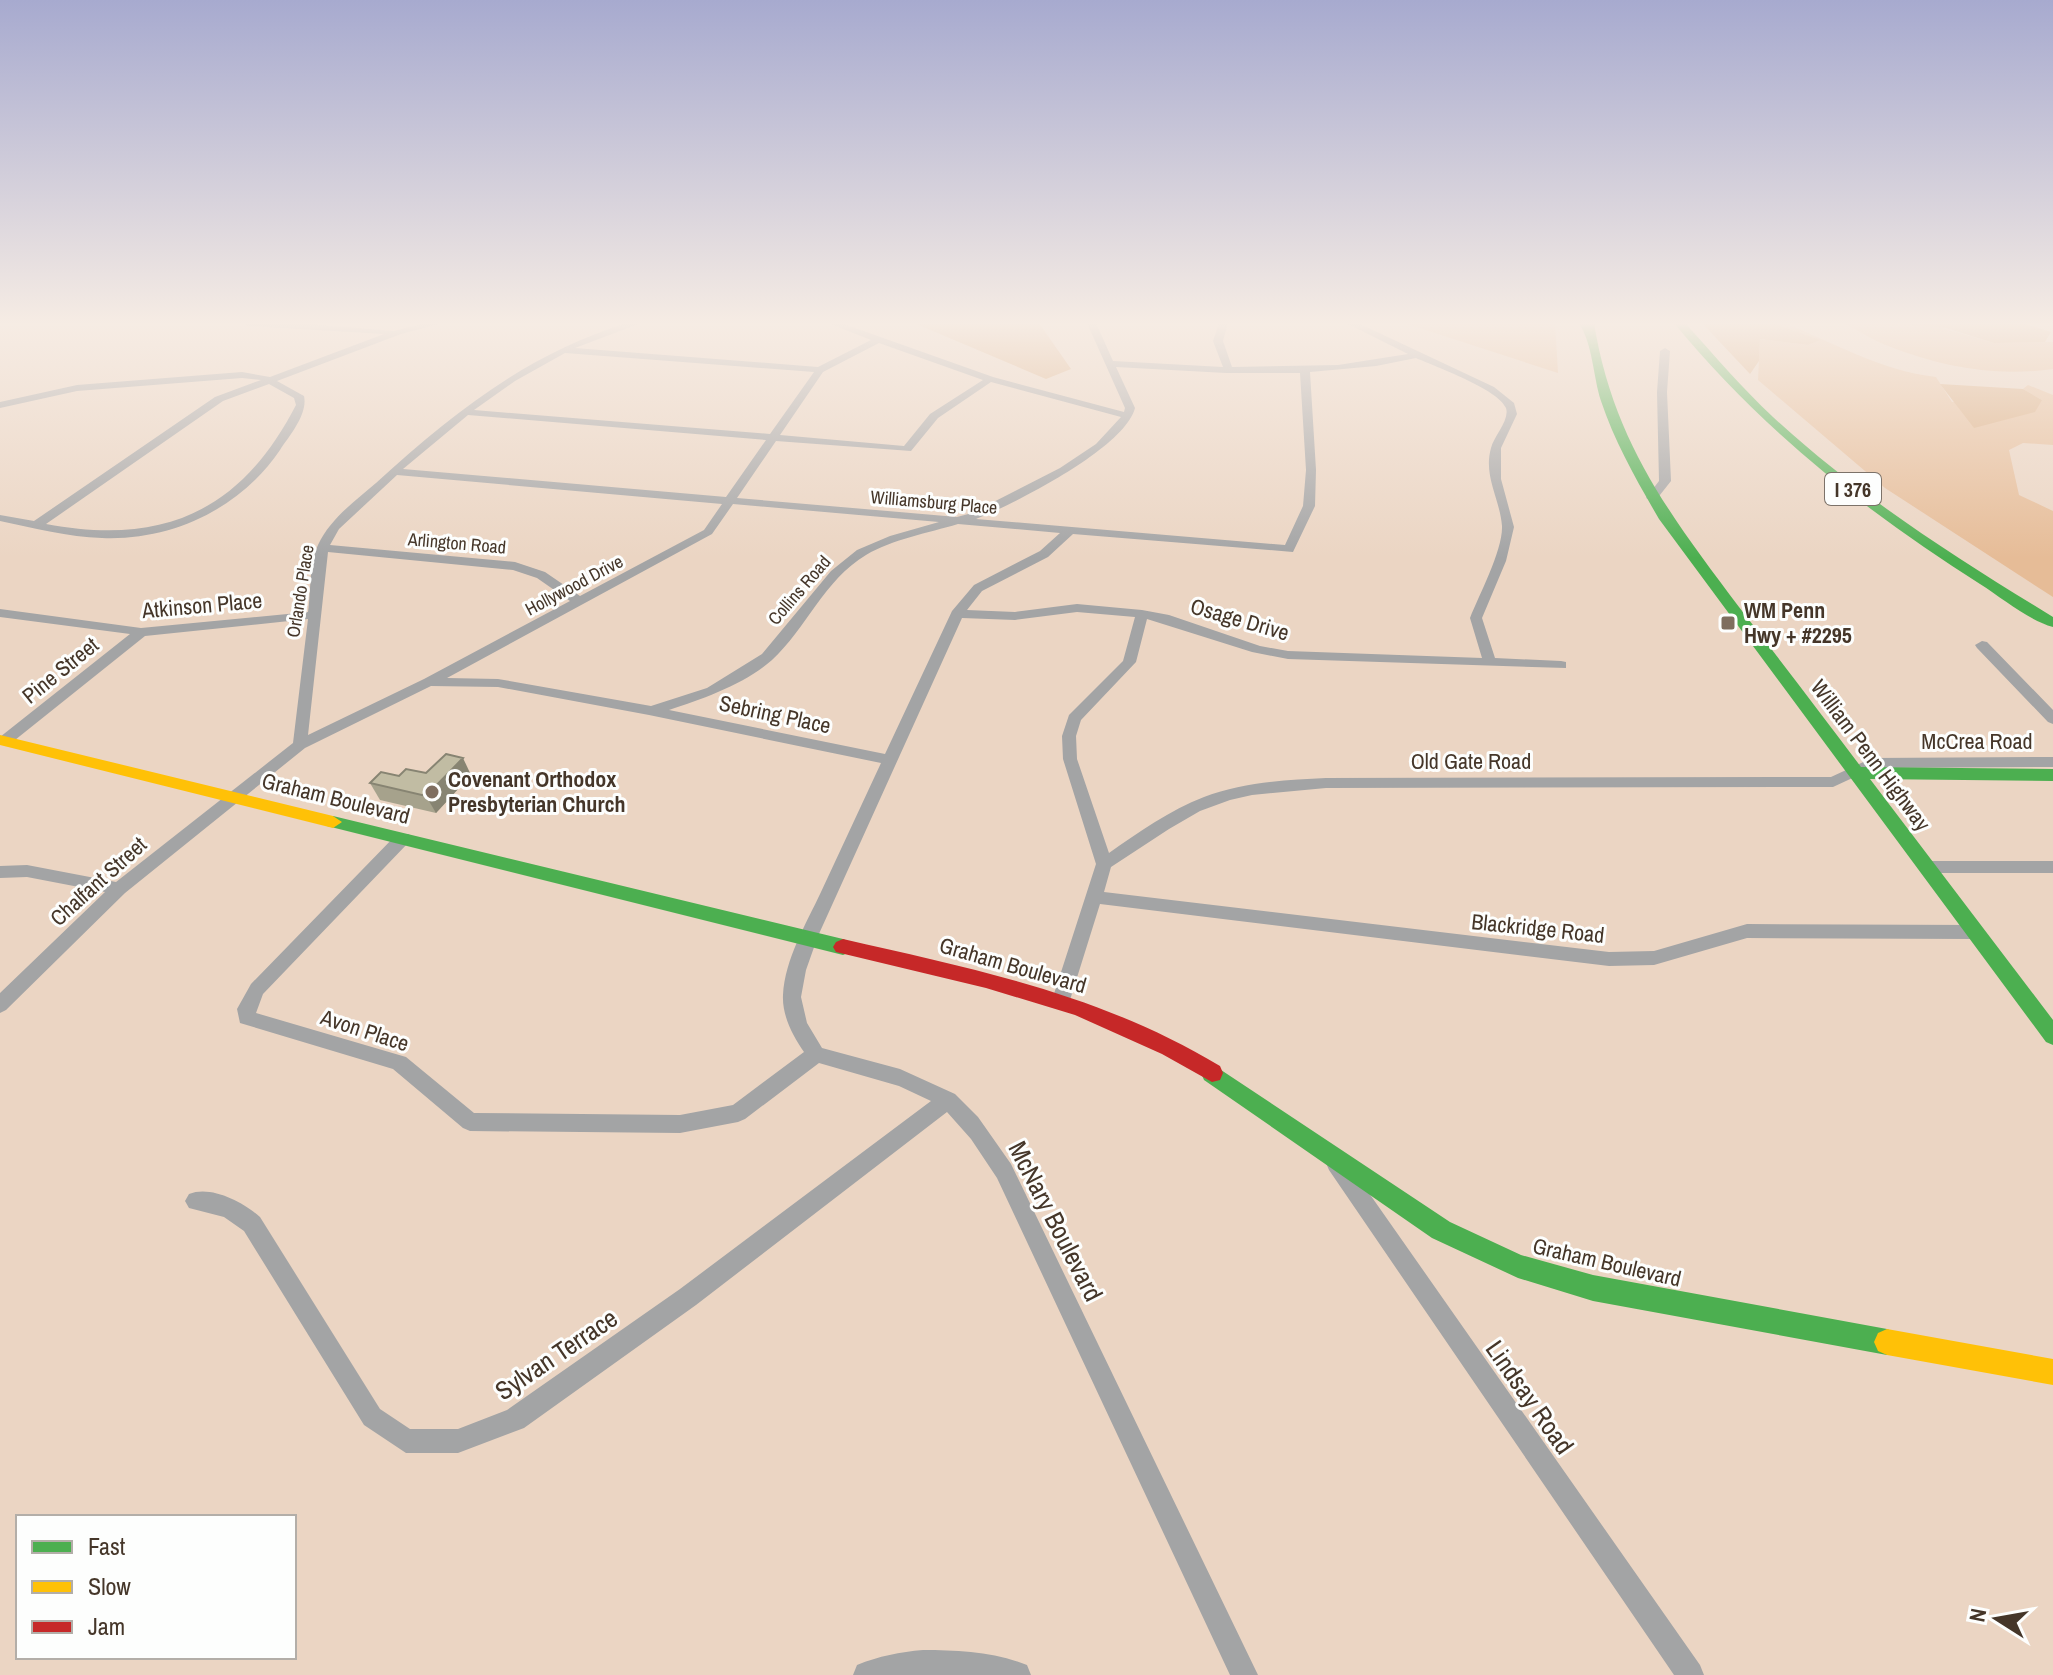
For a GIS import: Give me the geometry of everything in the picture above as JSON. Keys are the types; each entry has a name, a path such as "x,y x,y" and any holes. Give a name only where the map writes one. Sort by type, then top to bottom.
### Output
{"main road":[{"name":"William Penn Highway","path":"1605,401 1652,498 1694,560 2053,1036"},
{"name":"I 376","path":"1752,401 1807,453 1908,529 2053,623"},
{"name":"I 376","path":"1763,401 1831,461 1921,528 2053,612"},
{"name":"Graham Boulevard","path":"3,741 1061,1000 1140,1033 1206,1069 1328,1149 1441,1230 1518,1266 1593,1288 2053,1372"},
{"path":"1855,773 2053,775"}],"street":[{"path":"36,525 215,401"},
{"path":"0,518 114,535 156,531 213,510 257,472 296,417 300,401"},
{"name":"Orlando Place","path":"300,745 322,548 334,527 479,401"},
{"name":"Hollywood Drive","path":"231,797 300,745 429,682 708,532 799,401"},
{"path":"467,412 907,449 934,416 956,401"},
{"path":"1073,401 1128,416 1130,408 1127,401"},
{"name":"Williamsburg Place","path":"395,472 1289,549 1309,506 1311,470 1307,401"},
{"path":"1490,663 1476,618 1500,561 1508,527 1495,479 1496,448 1512,414 1505,401"},
{"path":"1652,498 1665,481 1662,401"},
{"name":"Collins Road","path":"429,682 498,683 652,711 712,691 767,657 835,574 861,553 894,539 976,515 1064,470 1100,446 1128,416"},
{"path":"816,1054 792,1015 795,974 809,936 957,614 978,588 1044,554 1069,531"},
{"name":"Arlington Road","path":"322,548 515,566 541,575 580,602"},
{"name":"Osage Drive","path":"957,614 1015,616 1077,608 1142,614 1193,626 1257,649 1288,655 1561,665"},
{"name":"Atkinson Place","path":"0,613 141,632 313,615"},
{"path":"1061,1000 1104,864 1070,759 1069,736 1074,718 1129,662 1142,614"},
{"name":"Pine Street","path":"3,741 141,632"},
{"name":"McCrea Road","path":"1982,645 2053,719"},
{"name":"Sebring Place","path":"652,711 889,760"},
{"name":"McCrea Road","path":"1855,773 1872,763 2053,762"},
{"name":"Old Gate Road","path":"1104,864 1193,810 1226,796 1277,786 1326,783 1833,782 1855,773"},
{"name":"Chalfant Street","path":"0,1005 119,889 231,797"},
{"name":"Avon Place","path":"403,838 257,989 246,1009 247,1018 399,1063 470,1122 680,1124 713,1119 738,1113 816,1054"},
{"path":"1926,867 2053,867"},
{"path":"0,872 27,871 119,889"},
{"name":"Blackridge Road","path":"1095,897 1609,959 1663,956 1747,931 1975,932"},
{"name":"McNary Boulevard","path":"816,1054 924,1086 948,1100 978,1132 1004,1171 1244,1675"},
{"name":"Sylvan Terrace","path":"196,1201 220,1204 242,1214 252,1224 372,1417 406,1441 458,1441 515,1419 688,1297 948,1100"},
{"name":"Lindsay Road","path":"1328,1149 1350,1187 1690,1675"},
{"path":"867,1675 924,1661 976,1665 1017,1675"}],"shaded area":[{"path":"1783,401 2053,401 2053,445 2023,443 2009,450 2019,495 2053,511 2053,597 1885,488"},
{"path":"1953,401 2041,401 2035,412 1974,428"}],"building":[{"path":"446,754 463,758 426,796 370,783 381,772 399,776 406,769 426,773"}],"traffic: fast":[{"path":"1607,401 1627,449 1666,519 2053,1036"},
{"path":"1751,401 1803,450 1871,504 1943,554 2053,623"},
{"path":"1855,773 2053,775"},
{"path":"333,822 843,947"},
{"path":"1212,1073 1441,1230 1518,1266 1593,1288 1887,1342"}],"traffic: slow":[{"path":"0,740 333,822"},
{"path":"1887,1342 2053,1372"}],"traffic: jam":[{"path":"843,947 986,980 1081,1008 1170,1047 1212,1073"}],"place":[{"name":"WM Penn Hwy + #2295","path":"1728,623"},
{"name":"Covenant Orthodox Presbyterian Church","path":"432,792"}]}
